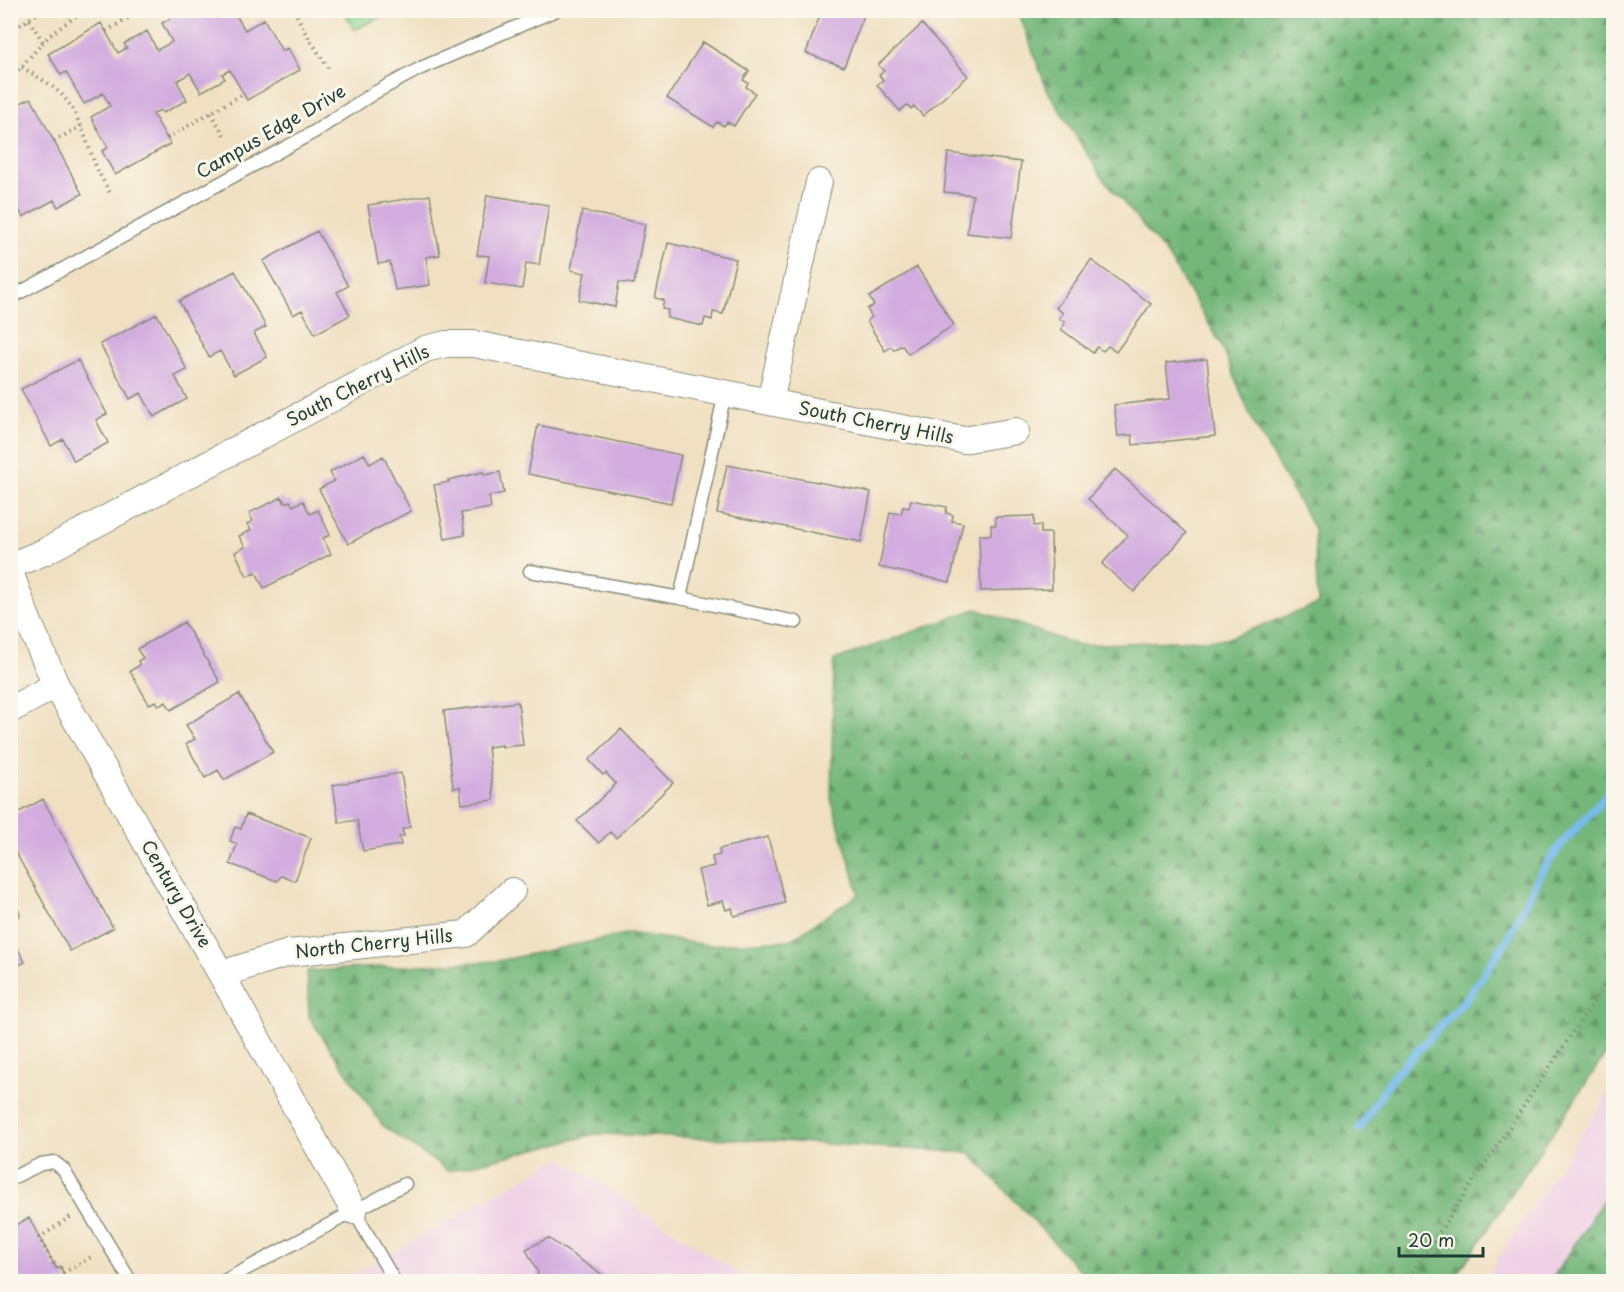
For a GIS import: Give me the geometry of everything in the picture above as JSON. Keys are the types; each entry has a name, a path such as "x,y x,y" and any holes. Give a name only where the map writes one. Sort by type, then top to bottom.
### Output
{"street":[{"path":"770,402 819,182"},
{"name":"South Cherry Hills","path":"10,566 44,552 425,349 446,344 474,344 963,440 1016,431"},
{"name":"Century Drive","path":"10,572 56,685 354,1211"},
{"path":"10,710 56,685"},
{"name":"North Cherry Hills","path":"221,974 289,953 466,934 512,891"}],"lane":[{"name":"Campus Edge Drive","path":"10,298 314,132 374,93 421,68 556,10"},
{"path":"680,598 725,393"},
{"path":"530,571 796,622"},
{"path":"10,1179 41,1164 54,1162 63,1169 131,1281"},
{"path":"222,1281 405,1184"},
{"path":"354,1211 395,1281"}],"path":[{"path":"10,32 42,10"},
{"path":"10,79 43,42 84,10"},
{"path":"106,31 142,10"},
{"path":"294,10 329,69"},
{"path":"29,20 43,42"},
{"path":"22,67 62,95 81,126 111,195"},
{"path":"166,138 243,94"},
{"path":"211,113 224,135"},
{"path":"54,141 81,126"},
{"path":"1406,1281 1614,971"},
{"path":"86,1206 39,1238 56,1268 60,1266 63,1273 110,1246"}],"shaded area":[{"path":"1613,1087 1613,1281 1483,1281"},
{"path":"560,1158 750,1281 340,1282"}],"green space":[{"path":"344,11 391,11 355,30"},
{"path":"1017,11 1613,11 1613,1043 1453,1281 1090,1281 970,1153 781,1141 596,1134 448,1171 383,1126 309,1017 307,971 498,961 631,933 707,945 790,940 859,894 831,799 834,660 976,609 1077,645 1226,639 1318,604 1314,529 1252,420 1221,344 1168,256 1100,174 1047,90"},
{"path":"1613,1185 1613,1281 1551,1281"}],"building":[{"path":"194,10 249,10 237,17 245,30 264,19 282,51 288,48 300,70 247,100 230,70 222,74 225,79 201,92 190,73 177,81 187,100 163,113 160,110 153,114 170,144 115,175 102,151 108,148 91,117 110,106 103,93 84,104 66,72 61,75 48,54 101,23 118,53 127,48 124,44 147,31 157,50 172,42 162,23 184,11 187,14"},
{"path":"822,10 866,10 844,67 806,53"},
{"path":"922,24 968,76 923,116 914,106 911,109 907,105 900,111 877,85 883,80 879,75 884,71 878,65"},
{"path":"703,42 749,71 743,80 748,83 746,87 755,93 734,126 727,122 724,126 717,122 713,127 667,98"},
{"path":"31,98 82,194 58,207 54,200 23,217 12,197 10,198 10,108"},
{"path":"948,153 1021,162 1011,238 967,233 973,195 944,192"},
{"path":"430,195 440,255 426,257 430,285 395,290 390,262 378,264 368,205"},
{"path":"487,195 549,205 539,265 526,263 522,289 485,283 489,256 477,255"},
{"path":"582,211 645,224 634,284 619,282 615,307 579,300 585,273 571,270"},
{"path":"317,231 348,286 337,292 350,315 315,334 302,310 293,315 263,261"},
{"path":"668,243 736,259 723,314 713,312 712,320 705,318 703,326 667,318 668,310 662,309 664,300 655,298"},
{"path":"1091,260 1151,304 1116,352 1108,346 1103,351 1097,347 1093,353 1061,329 1065,323 1059,318 1063,313 1056,308"},
{"path":"917,267 954,325 908,354 902,345 894,350 891,347 885,351 867,321 872,317 867,309 874,305 869,297"},
{"path":"235,271 266,327 254,333 267,357 234,375 220,351 209,357 179,301"},
{"path":"157,314 187,370 175,376 187,399 154,417 141,393 130,399 100,344"},
{"path":"1207,359 1215,436 1133,445 1132,435 1118,436 1114,405 1170,399 1166,363"},
{"path":"78,360 107,414 96,420 108,443 74,461 63,439 51,446 21,389"},
{"path":"538,425 681,455 671,503 528,474"},
{"path":"364,454 370,464 383,456 411,511 348,544 319,489 334,481 330,472"},
{"path":"727,465 871,492 861,542 717,513"},
{"path":"1115,469 1187,533 1134,592 1102,564 1128,535 1088,499"},
{"path":"483,472 484,475 500,472 504,493 489,496 491,508 461,513 465,535 445,539 434,485"},
{"path":"282,497 285,503 290,501 293,506 303,501 310,514 318,510 330,535 323,538 331,554 264,588 256,572 247,576 235,552 245,547 239,536 251,530 247,524 253,521 249,513"},
{"path":"911,500 947,507 946,513 953,515 952,521 963,523 950,582 879,567 890,512 901,514 903,507 909,508"},
{"path":"1034,516 1034,526 1041,525 1041,533 1051,533 1052,589 981,591 979,535 991,535 991,525 996,525 995,517"},
{"path":"184,622 220,682 171,710 166,702 159,706 156,701 149,704 130,671 140,665 138,661 143,658 137,649"},
{"path":"239,694 273,752 224,780 218,770 205,778 186,744 195,739 186,725"},
{"path":"518,702 523,745 488,747 494,800 462,804 460,787 453,788 444,711"},
{"path":"621,729 673,783 616,838 610,832 599,843 577,821 616,784 606,773 603,775 589,760"},
{"path":"401,773 410,827 402,829 404,836 399,837 401,845 363,851 357,820 339,823 333,785"},
{"path":"43,799 113,928 70,951 10,842 10,817"},
{"path":"246,814 311,838 295,881 281,876 277,881 230,864 237,844 230,841 235,827 241,829"},
{"path":"768,837 785,903 734,916 732,908 726,910 723,901 707,905 698,870 714,866 712,857 720,855 719,849"},
{"path":"10,934 25,962 10,970"},
{"path":"29,1218 56,1268 60,1266 68,1282 10,1282 10,1228"},
{"path":"548,1238 613,1282 535,1282 538,1273 526,1249"}],"waterway":[{"path":"1359,1129 1392,1078 1468,997 1507,940 1541,873 1561,845 1605,797 1614,780"}]}
